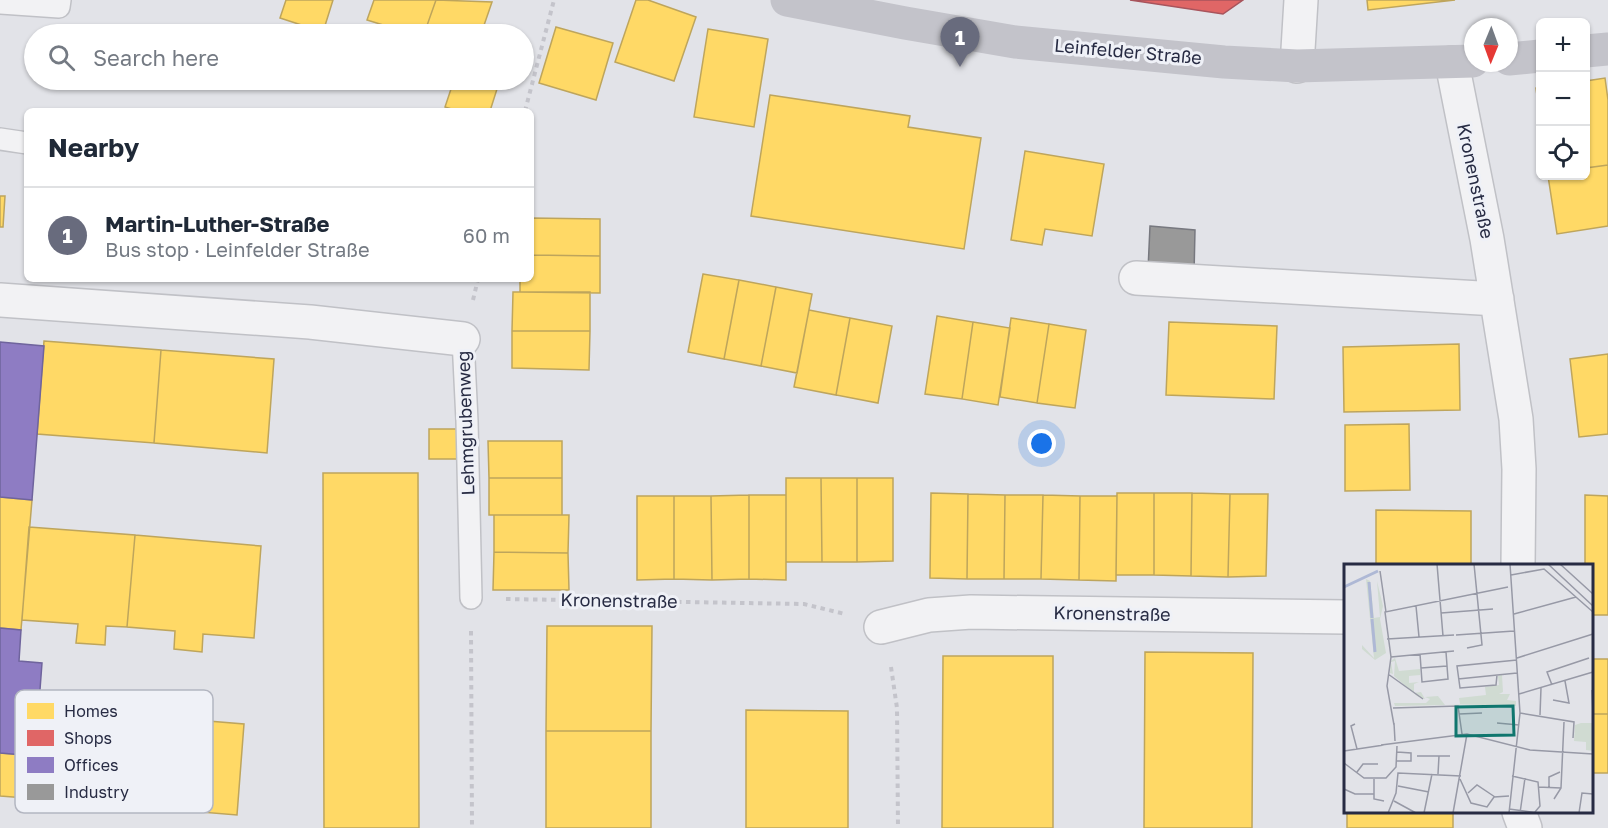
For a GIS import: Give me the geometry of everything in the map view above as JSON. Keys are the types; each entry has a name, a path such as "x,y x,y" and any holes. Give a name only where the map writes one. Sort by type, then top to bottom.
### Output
{"main road":[{"name":"Leinfelder Straße","path":"787,0 905,24 1015,42 1224,62 1297,66 1462,62"},
{"path":"1590,51 1608,49"},
{"path":"1518,57 1536,56"}],"street":[{"path":"1297,66 1301,0"},
{"name":"Kronenstraße","path":"1462,62 1516,419 1520,501 1518,564"},
{"path":"1136,278 1497,299"},
{"name":"Lehmgrubenweg","path":"0,300 310,322 463,339"},
{"name":"Kronenstraße","path":"881,627 929,615 971,612 1344,616"},
{"path":"1520,813 1525,828"}],"lane":[{"path":"0,3 59,7 60,0"},
{"path":"0,139 24,143"},
{"name":"Lehmgrubenweg","path":"463,339 471,598"}],"path":[{"path":"534,77 554,0"},
{"path":"526,108 530,90"},
{"path":"471,598 472,828"},
{"name":"Kronenstraße","path":"471,598 804,604"},
{"path":"881,627 897,708 898,828"}],"building: Homes":[{"path":"286,0 333,0 326,24 298,24 280,18"},
{"path":"374,0 436,0 428,24 380,24 367,20"},
{"path":"436,0 492,2 484,24 428,24"},
{"path":"636,0 648,0 696,17 674,81 615,62"},
{"path":"1367,0 1455,0 1368,10"},
{"path":"556,27 613,43 596,100 539,83"},
{"path":"708,29 768,39 754,127 694,117"},
{"path":"1605,78 1608,100 1608,165 1590,167 1590,126 1590,80"},
{"path":"451,90 497,90 491,108 445,107"},
{"path":"770,95 910,116 908,127 981,138 964,249 751,216"},
{"path":"1025,151 1104,164 1092,236 1045,229 1042,245 1011,240"},
{"path":"1608,165 1608,226 1557,234 1549,180 1590,180 1590,167"},
{"path":"0,196 5,196 3,227 0,227"},
{"path":"534,218 600,219 600,256 534,255"},
{"path":"534,255 600,256 600,293 520,292 520,282 534,282"},
{"path":"703,274 739,280 724,359 688,352"},
{"path":"739,280 776,287 761,366 724,359"},
{"path":"776,287 812,294 797,373 761,366"},
{"path":"513,292 590,292 590,331 512,331"},
{"path":"809,310 850,318 836,395 794,387"},
{"path":"937,316 973,322 962,399 925,394"},
{"path":"850,318 892,326 878,403 836,395"},
{"path":"1011,318 1049,324 1037,403 1000,397"},
{"path":"973,322 1010,328 998,405 962,399"},
{"path":"1169,322 1277,326 1274,399 1166,395"},
{"path":"1049,324 1086,330 1075,408 1037,403"},
{"path":"512,331 590,331 589,370 512,368"},
{"path":"44,341 161,350 154,443 37,434"},
{"path":"1459,344 1460,410 1344,412 1343,347"},
{"path":"161,350 274,359 267,453 154,443"},
{"path":"1608,354 1608,434 1579,437 1570,359"},
{"path":"1409,424 1410,490 1345,491 1345,425"},
{"path":"429,429 459,429 459,459 429,459"},
{"path":"488,441 562,441 562,478 489,478"},
{"path":"323,473 418,473 419,828 324,828"},
{"path":"489,478 562,478 562,515 489,515"},
{"path":"786,478 821,478 822,562 786,562"},
{"path":"821,478 857,478 857,562 822,562"},
{"path":"857,478 893,478 893,561 857,562"},
{"path":"931,493 968,494 967,579 930,578"},
{"path":"1117,493 1154,493 1154,575 1116,575"},
{"path":"1154,493 1192,493 1191,576 1154,575"},
{"path":"1192,493 1230,494 1228,577 1191,576"},
{"path":"968,494 1005,495 1004,579 967,579"},
{"path":"1230,494 1268,494 1266,576 1228,577"},
{"path":"749,495 786,495 786,580 749,579"},
{"path":"749,495 749,579 712,580 711,496"},
{"path":"1005,495 1043,495 1041,579 1004,579"},
{"path":"1043,495 1080,496 1079,580 1041,579"},
{"path":"1585,495 1608,496 1608,615 1593,615 1593,564 1585,564"},
{"path":"637,496 674,496 674,579 637,580"},
{"path":"674,496 711,496 712,580 674,579"},
{"path":"1080,496 1117,496 1116,581 1079,580"},
{"path":"0,497 32,500 21,630 0,628"},
{"path":"1376,510 1471,511 1471,564 1376,564"},
{"path":"494,515 569,515 568,553 494,552"},
{"path":"29,527 135,535 127,627 106,626 105,645 76,643 78,624 22,620"},
{"path":"135,535 261,546 254,638 203,634 202,652 174,649 175,631 127,627"},
{"path":"494,552 568,553 569,590 493,590"},
{"path":"547,626 652,626 651,731 546,731"},
{"path":"1145,652 1253,653 1252,828 1144,828"},
{"path":"943,656 1053,656 1053,828 942,828"},
{"path":"1593,659 1608,659 1608,714 1593,714"},
{"path":"746,710 848,711 848,828 746,828"},
{"path":"1593,714 1608,714 1608,773 1593,773"},
{"path":"213,721 244,724 237,815 213,813"},
{"path":"546,731 651,731 651,828 546,828"},
{"path":"0,753 15,754 15,797 0,796"},
{"path":"1347,813 1453,813 1453,828 1347,828"}],"building: Shops":[{"path":"1130,0 1243,0 1223,14"}],"building: Offices":[{"path":"0,342 44,346 32,500 0,497"},
{"path":"0,628 21,630 19,661 42,663 40,690 15,690 15,754 0,753"}],"building: Industry":[{"path":"1150,226 1195,230 1194,274 1148,270"}],"place":[{"name":"Martin-Luther-Straße","path":"960,67"}]}
